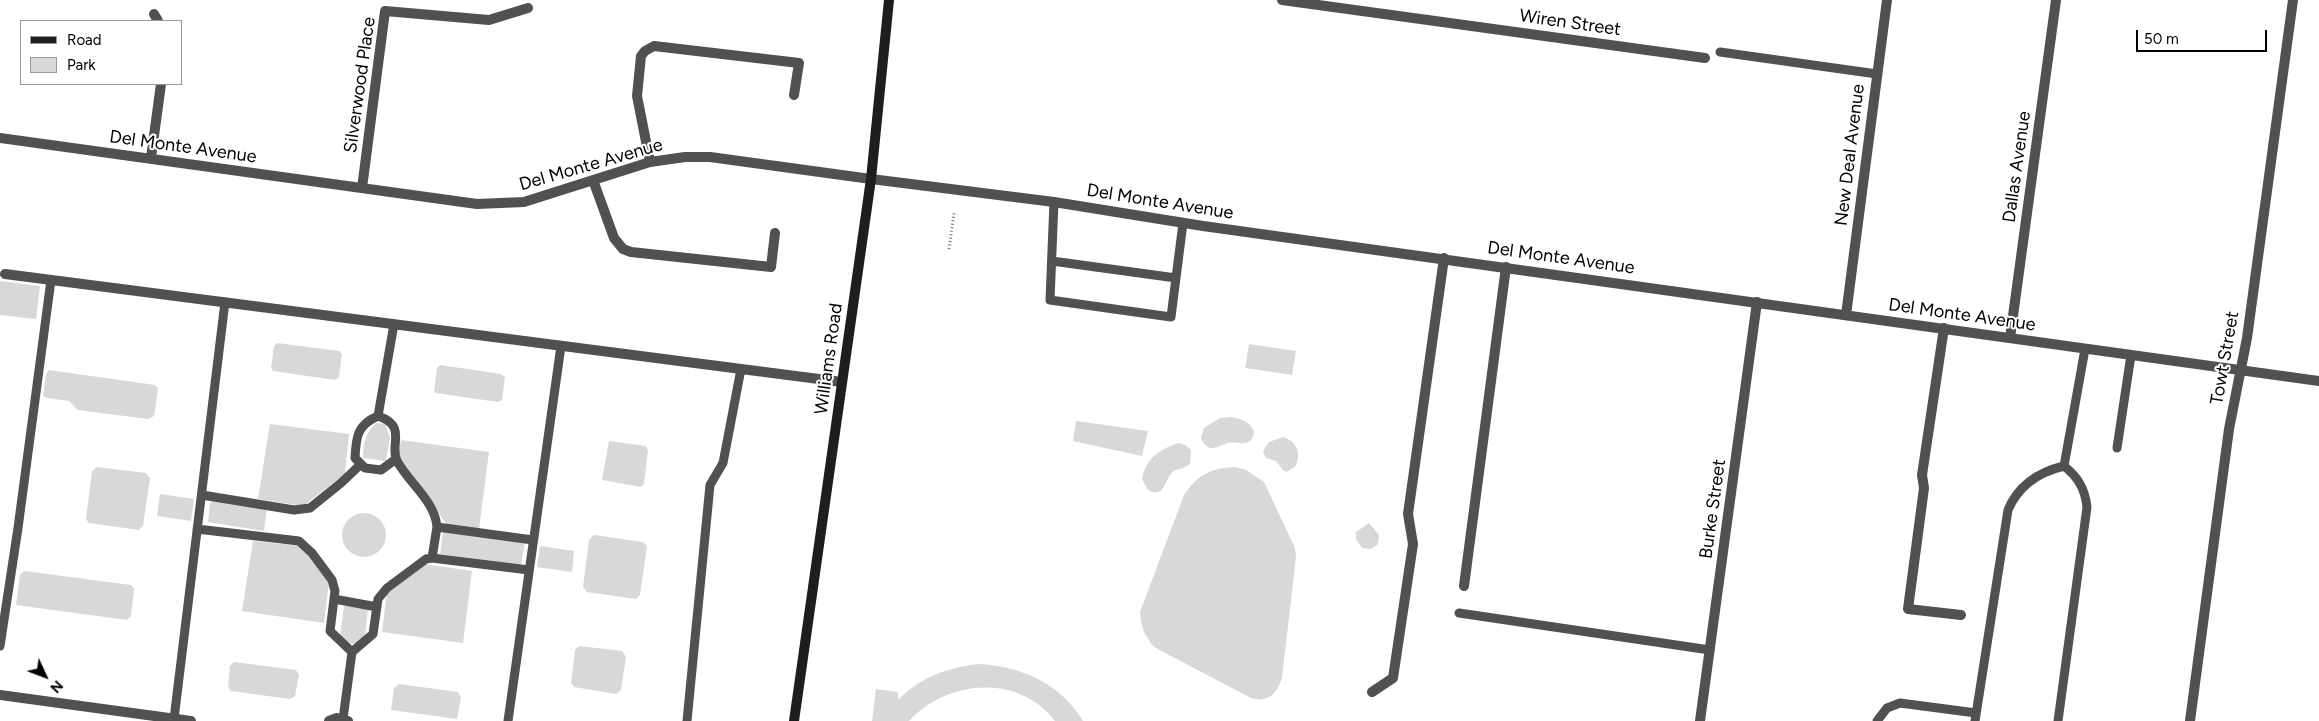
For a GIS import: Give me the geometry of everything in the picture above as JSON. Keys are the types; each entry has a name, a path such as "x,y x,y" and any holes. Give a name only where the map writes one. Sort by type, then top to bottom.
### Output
{"main road":[{"name":"Williams Road","path":"794,721 871,179 889,0"}],"street":[{"name":"Wiren Street","path":"1282,0 1705,58"},
{"name":"New Deal Avenue","path":"1846,315 1887,0"},
{"name":"Dallas Avenue","path":"2010,338 2056,0"},
{"name":"Towt Street","path":"2190,721 2229,429 2241,370 2293,0"},
{"name":"Silverwood Place","path":"362,188 385,10 489,20 528,8"},
{"path":"650,162 637,96 642,56 645,51 654,46 799,62 794,95"},
{"path":"151,158 161,85"},
{"name":"Del Monte Avenue","path":"0,138 449,201 500,204 524,202 546,196 650,162 685,157 710,157 1054,202 1183,223 2319,381"},
{"path":"593,180 614,238 623,249 632,252 771,266 775,233"},
{"path":"1372,692 1393,678 1413,544 1408,514 1444,258"},
{"path":"1464,586 1506,267"},
{"path":"5,274 842,382"},
{"name":"Burke Street","path":"1700,721 1757,302"},
{"path":"1944,328 1922,474 1924,488 1908,609 1961,615"},
{"path":"0,695 191,721"},
{"path":"329,721 346,720"}],"lane":[{"path":"1720,52 1877,74"},
{"path":"1054,202 1050,300 1171,317 1183,223"},
{"path":"1052,261 1176,278"},
{"path":"0,646 18,528 51,280"},
{"path":"174,719 225,302"},
{"path":"378,416 394,324"},
{"path":"508,721 561,346"},
{"path":"2064,466 2085,349"},
{"path":"2117,448 2131,355"},
{"path":"688,721 710,485 723,463 741,369"},
{"path":"396,459 381,470 365,468 355,458 356,438 365,422 378,416 386,419 395,429 396,459 434,512 437,527 432,558"},
{"path":"202,495 294,510 310,508 361,464"},
{"path":"1878,721 1883,711 1900,702 1976,717 2008,510 2016,494 2024,486 2042,473 2064,466"},
{"path":"2058,721 2087,507 2084,490 2080,482 2064,466"},
{"path":"437,527 533,540"},
{"path":"197,529 299,542 312,553 332,580 335,591 330,631 352,652"},
{"path":"346,720 352,652 372,634 378,599 387,588 426,559 432,558 529,570"},
{"path":"334,599 377,607"},
{"path":"1459,613 1710,650"}],"path":[{"path":"948,249 954,213"}],"green space":[{"path":"0,281 40,286 36,319 0,315"},
{"path":"277,343 339,351 342,354 339,377 335,380 273,371 271,368 274,346"},
{"path":"1249,344 1296,351 1292,375 1245,368"},
{"path":"440,365 501,374 505,377 502,400 498,402 436,393 434,391 437,368"},
{"path":"49,370 155,385 158,388 154,416 148,419 78,410 69,401 47,398 43,396 46,374"},
{"path":"1231,417 1242,420 1250,425 1254,432 1250,441 1247,443 1232,442 1213,448 1206,446 1201,438 1204,428 1220,418"},
{"path":"1076,421 1148,431 1142,456 1073,441"},
{"path":"376,423 385,424 390,438 386,461 363,458 365,439"},
{"path":"270,424 349,434 345,474 303,506 258,499"},
{"path":"1283,437 1295,445 1298,453 1295,467 1287,472 1276,461 1266,458 1263,451 1269,442"},
{"path":"401,440 489,452 479,529 447,525 398,456"},
{"path":"609,441 646,446 648,451 644,484 641,487 602,480"},
{"path":"1178,443 1185,445 1191,450 1190,464 1174,471 1162,490 1154,492 1148,490 1142,479 1150,460 1159,452"},
{"path":"97,467 146,473 150,478 143,526 139,530 89,523 86,519 92,471"},
{"path":"1235,467 1246,470 1264,482 1295,548 1296,557 1282,678 1274,693 1262,699 1251,698 1154,647 1142,627 1140,617 1140,612 1184,495 1194,482 1205,474 1218,469"},
{"path":"160,494 194,499 191,521 157,516"},
{"path":"214,500 267,508 264,531 208,522 210,503"},
{"path":"364,513 376,517 382,523 386,535 382,547 376,553 364,557 352,553 346,547 342,535 346,523 352,517"},
{"path":"1369,523 1379,535 1378,544 1371,549 1362,548 1356,539 1356,532"},
{"path":"443,532 525,542 521,565 440,554"},
{"path":"594,535 643,542 647,546 640,595 636,599 587,592 583,587 589,540"},
{"path":"253,541 301,546 329,583 324,623 242,611"},
{"path":"540,546 574,551 572,572 537,567"},
{"path":"425,564 472,571 463,643 382,632 387,592"},
{"path":"25,571 131,585 134,589 131,616 127,620 16,605 20,574"},
{"path":"344,606 368,609 365,637 356,644 347,643 340,635"},
{"path":"579,646 622,651 626,657 621,690 616,694 574,687 571,683 575,650"},
{"path":"234,662 296,670 299,675 295,696 290,699 231,691 228,687 230,666"},
{"path":"978,664 1009,668 1038,679 1063,696 1083,721 1055,721 1040,706 1022,695 1003,689 982,688 962,690 943,697 925,707 909,721 872,721 876,689 898,692 898,700 916,685 935,675 956,668"},
{"path":"399,684 458,692 461,697 457,719 391,710 394,688"}]}
